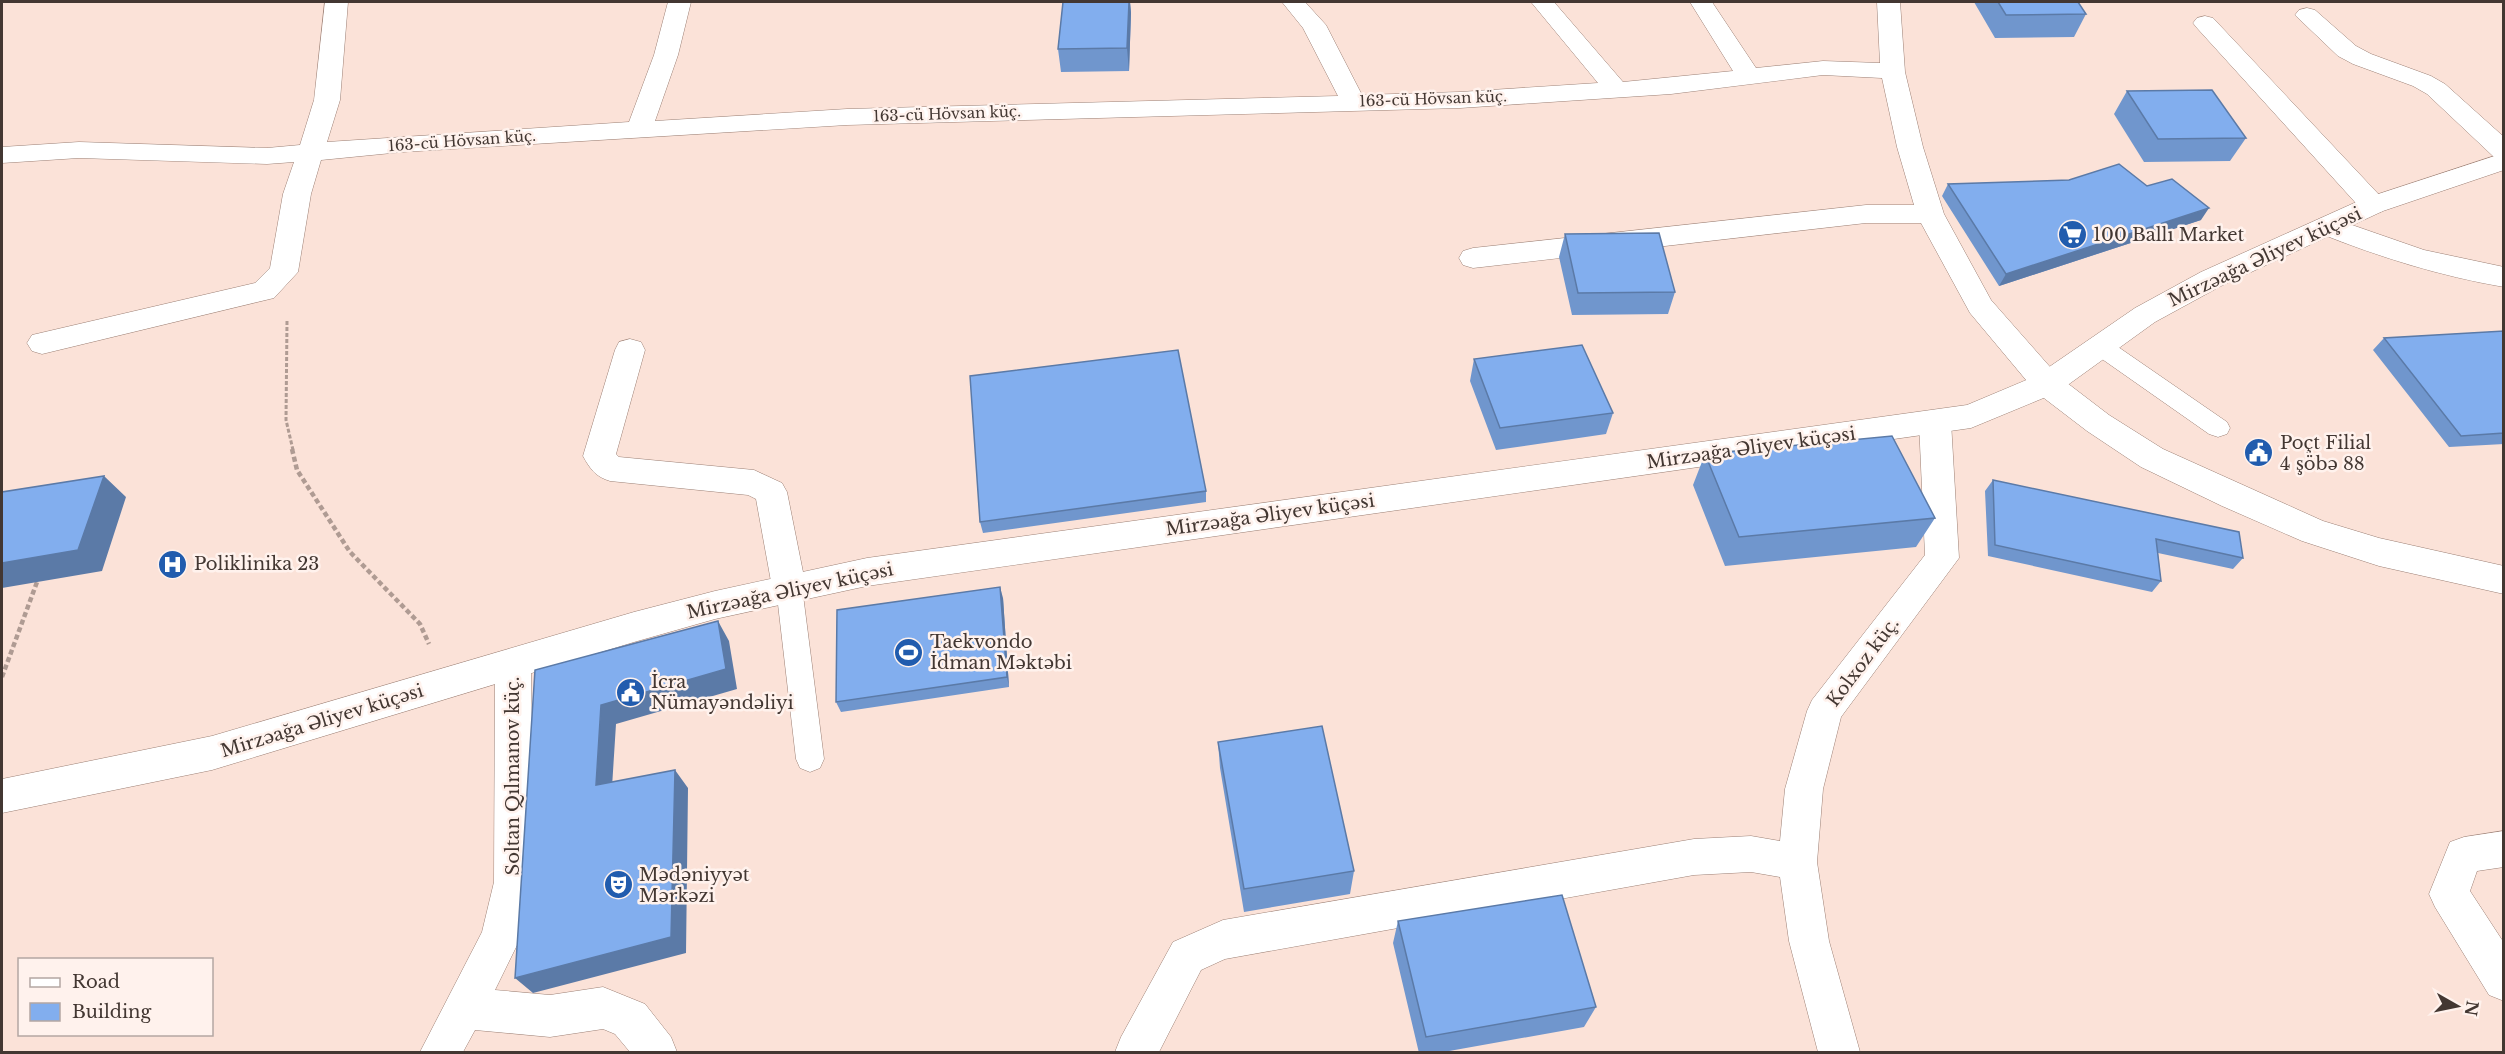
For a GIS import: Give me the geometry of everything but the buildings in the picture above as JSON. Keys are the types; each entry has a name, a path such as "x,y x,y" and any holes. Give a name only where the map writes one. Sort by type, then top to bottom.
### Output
{"street":[{"path":"42,343 264,291 284,272 297,194 327,100 336,2"},
{"path":"639,130 666,54 679,2"},
{"path":"1293,2 1314,25 1354,102"},
{"path":"1542,2 1616,89"},
{"path":"1701,2 1748,75"},
{"path":"1889,2 1893,72 1910,147 1930,214 1980,306 2047,384 2098,423 2152,458 2233,497 2314,532 2379,552 2504,580"},
{"path":"2307,15 2347,51 2362,59 2422,81 2436,89 2504,152"},
{"path":"2205,23 2373,205"},
{"name":"163-cü Hövsan küç.","path":"2,155 79,150 207,156 267,156 402,144 858,116 1460,100 1671,86 1748,75 1823,68 1864,68 1893,72"},
{"name":"Mirzəağa Əliyev küçəsi","path":"2,796 212,753 634,627 789,587 867,572 1018,550 1971,416 2047,384 2145,315 2211,279 2373,205 2504,161"},
{"path":"1473,258 1866,214 1930,214"},
{"path":"2329,226 2386,250 2433,264 2504,277"},
{"path":"630,350 599,456 610,469 754,483 771,492 789,587"},
{"name":"Kolxoz küç.","path":"1839,1053 1809,941 1797,861 1804,789 1825,711 1942,558 1935,422"},
{"name":"Soltan Qılmanov küç.","path":"441,1053 501,937 514,882 513,664"},
{"path":"2504,849 2464,855 2450,894 2504,981"},
{"path":"1136,1053 1187,956 1223,940 1694,857 1751,854 1797,861"},
{"path":"465,1008 550,1016 603,1008 630,1019 656,1053"}],"lane":[{"path":"2100,346 2218,428"},
{"path":"789,587 810,759"}],"path":[{"path":"284,272 287,299 286,420 297,470 350,552 420,624 446,684"},
{"path":"2,677 37,582"}],"place":[{"name":"100 Ballı Market","path":"2072,235"},
{"name":"Poçt Filial 4 şöbə 88","path":"2259,453"},
{"name":"Poliklinika 23","path":"173,564"},
{"name":"Taekvondo İdman Məktəbi","path":"909,652"},
{"name":"İcra Nümayəndəliyi","path":"630,692"},
{"name":"Mədəniyyət Mərkəzi","path":"618,885"}]}
